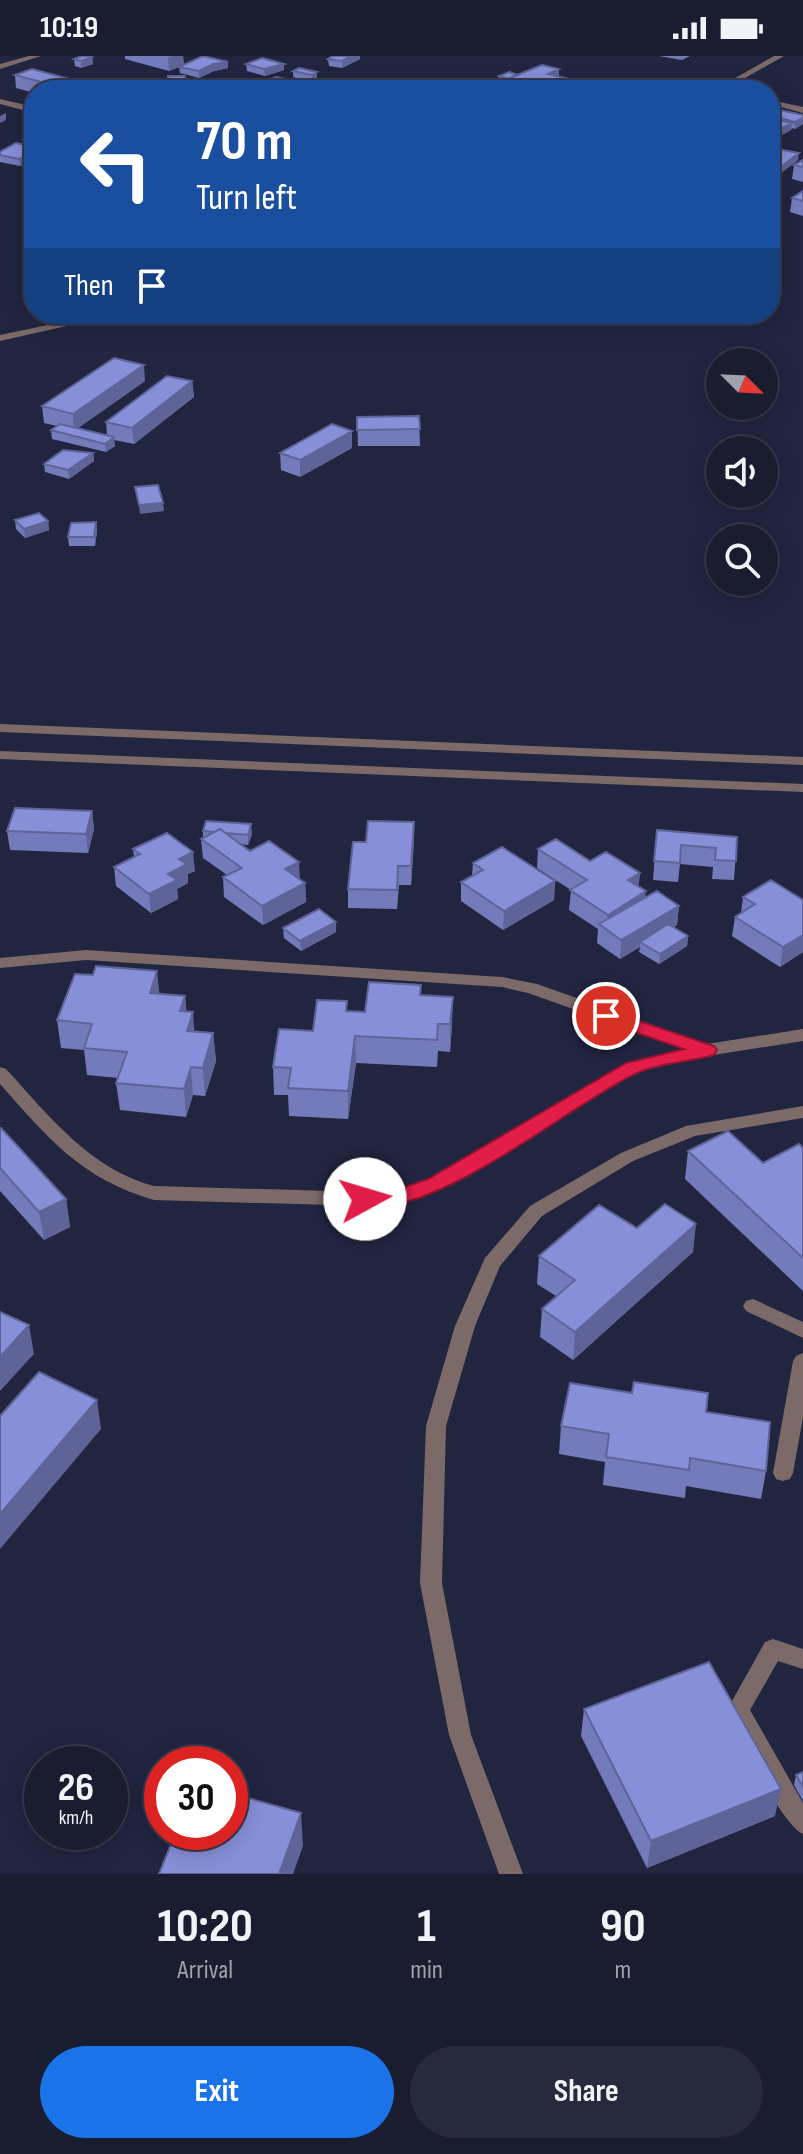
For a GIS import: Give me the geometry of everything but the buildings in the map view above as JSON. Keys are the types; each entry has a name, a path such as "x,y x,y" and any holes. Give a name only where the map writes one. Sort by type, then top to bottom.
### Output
{"street":[{"path":"0,67 37,56"},
{"path":"736,80 780,56"},
{"path":"0,101 24,107"},
{"path":"780,104 803,110"},
{"path":"0,338 67,324"},
{"path":"0,728 803,761"},
{"path":"122,760 130,732"},
{"path":"0,755 803,788"},
{"path":"0,963 86,955 502,982 531,988 707,1050"},
{"path":"0,1073 52,1129 109,1179 131,1189 154,1193 365,1199 400,1196 435,1185 632,1067 707,1050 803,1035"},
{"path":"511,1874 460,1735 431,1583 436,1426 465,1326 492,1263 536,1211 627,1157 692,1130 803,1112"},
{"path":"753,1306 803,1331"},
{"path":"783,1473 803,1361"},
{"path":"803,1659 773,1649 738,1710 787,1800 803,1823"}],"route":[{"path":"365,1199 400,1196 435,1185 632,1067 707,1050 606,1016"}]}
